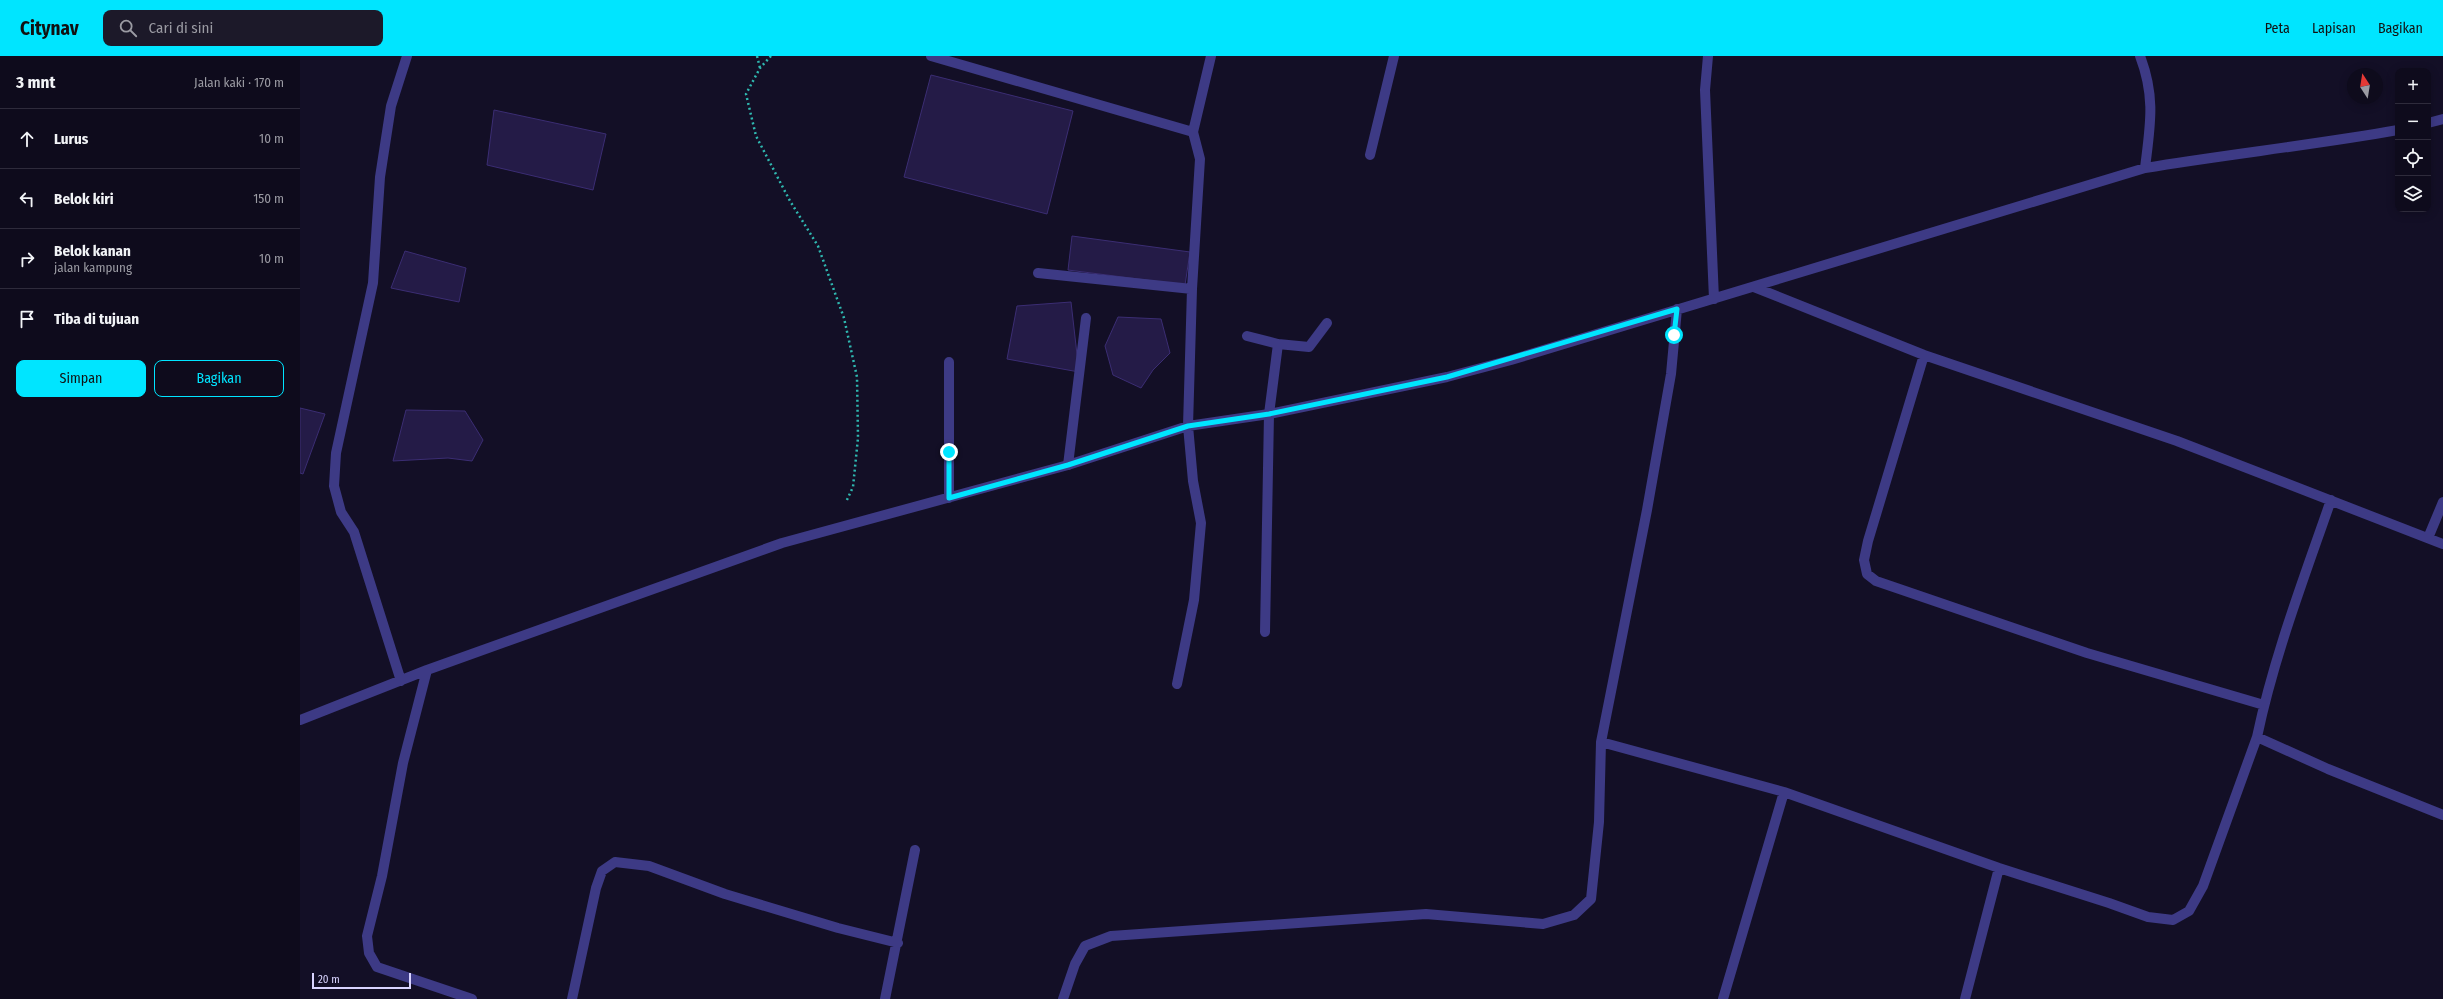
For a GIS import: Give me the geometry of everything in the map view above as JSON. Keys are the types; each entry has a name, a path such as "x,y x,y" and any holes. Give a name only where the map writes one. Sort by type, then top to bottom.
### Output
{"street":[{"path":"401,681 354,532 341,512 334,486 336,453 373,283 380,177 391,106 408,56"},
{"path":"931,56 1193,132"},
{"path":"1177,684 1194,600 1201,523 1193,481 1188,426 1192,289 1200,159 1193,132 1211,56"},
{"path":"1370,155 1394,56"},
{"path":"1708,56 1706,90 1714,299"},
{"path":"2140,56 2147,76 2152,111 2145,168"},
{"path":"2431,122 2443,119"},
{"path":"300,720 427,670 782,543 1068,465 1188,426 1269,414 1447,377 1714,299 2145,168 2234,153 2332,142 2395,131"},
{"path":"1038,273 1192,289"},
{"path":"1754,287 1924,355 2177,441 2443,544"},
{"path":"1063,999 1075,964 1085,946 1111,936 1426,914 1543,924 1574,915 1591,899 1599,822 1601,742 1647,510 1671,374 1677,309"},
{"path":"1068,465 1086,318"},
{"path":"1247,336 1278,344 1309,347 1327,323"},
{"path":"1265,632 1269,414 1278,344"},
{"path":"1924,355 1868,541 1864,560 1866,574 1876,581 2087,653 2264,705"},
{"path":"948,362 949,498"},
{"path":"1601,742 1784,792 1999,868 2109,903 2148,918 2173,920 2189,911 2203,886 2257,737 2264,705 2296,600 2331,500"},
{"path":"2428,538 2443,502"},
{"path":"427,670 403,763 382,876 367,936 369,953 377,967 472,999"},
{"path":"2257,737 2328,769 2443,815"},
{"path":"1723,999 1784,792"},
{"path":"885,999 898,944 915,850"},
{"path":"572,999 596,888 602,871 615,862 649,866 725,894 838,928 898,944"},
{"path":"1965,999 1999,868"}],"path":[{"path":"757,56 760,68"},
{"path":"771,56 760,68 746,94 756,136 790,201 818,246 844,318 858,377 858,438 853,487 834,529"}],"building":[{"path":"931,75 1073,111 1047,214 904,177"},
{"path":"494,110 606,134 593,190 487,165"},
{"path":"1072,236 1190,252 1185,285 1068,270"},
{"path":"405,251 466,268 459,302 391,288"},
{"path":"1071,302 1079,372 1007,359 1017,306"},
{"path":"1118,317 1161,319 1170,353 1153,370 1141,388 1113,375 1105,346"},
{"path":"300,408 325,414 303,474 300,473"},
{"path":"406,410 465,411 483,440 472,461 448,458 393,461"}],"route":[{"path":"949,452 949,498 1068,465 1188,426 1269,414 1447,377 1511,360 1677,309 1674,335"}]}
